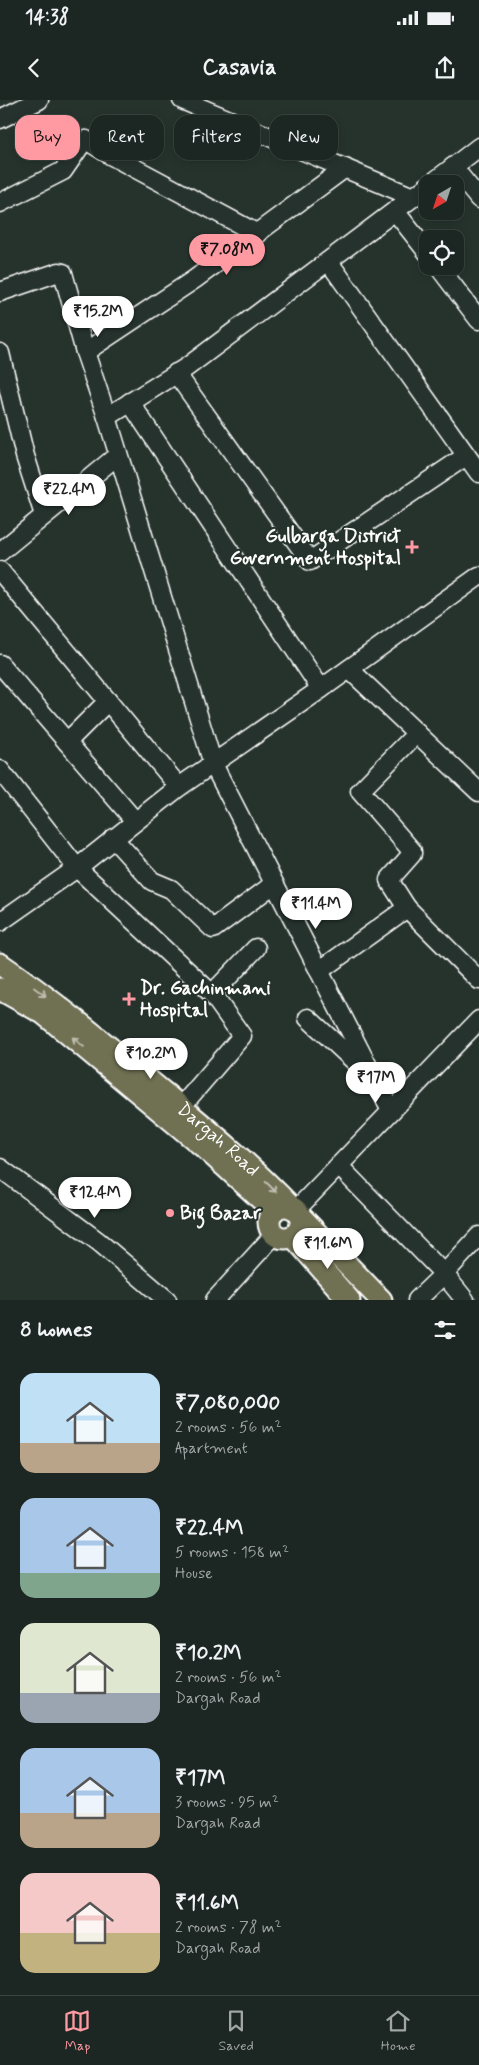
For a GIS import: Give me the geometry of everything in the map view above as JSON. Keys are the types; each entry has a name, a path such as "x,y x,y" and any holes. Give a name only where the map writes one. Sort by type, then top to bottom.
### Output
{"main road":[{"name":"Dargah Road","path":"0,964 76,1020 251,1168 290,1211 381,1300"},
{"name":"Dargah Road","path":"0,989 43,1013 205,1148 290,1211"},
{"path":"284,1235 300,1227 290,1211 269,1223 284,1235 349,1300"}],"street":[{"path":"0,119 39,100"},
{"path":"182,100 413,197"},
{"path":"0,203 63,172 86,140 112,156 258,234"},
{"path":"443,175 479,147"},
{"path":"453,167 479,198"},
{"path":"85,352 195,279 345,168"},
{"path":"107,417 176,373 329,262 419,193"},
{"path":"395,211 419,242"},
{"path":"329,262 479,474"},
{"path":"0,292 59,272 63,273 85,352 107,417 213,764 391,1111"},
{"path":"445,275 479,320"},
{"path":"0,353 25,456 44,516"},
{"path":"176,373 310,561 466,456"},
{"path":"130,402 321,689"},
{"path":"0,552 118,455"},
{"path":"0,571 179,786"},
{"path":"0,922 77,868 179,786 321,689 479,576"},
{"path":"0,664 135,820"},
{"path":"349,669 479,792"},
{"path":"67,742 108,702"},
{"path":"417,734 360,791 412,851 412,854 389,880 407,908 479,980"},
{"path":"0,770 77,868 212,994 242,1036 181,1107"},
{"path":"113,838 152,881 171,889 213,929 274,884"},
{"path":"319,971 407,908"},
{"path":"212,994 256,948"},
{"path":"308,1018 375,1080"},
{"path":"290,1211 339,1166 479,1021"},
{"path":"339,1166 444,1274 465,1300"},
{"path":"0,1168 99,1242 167,1300"},
{"path":"215,1300 284,1235"},
{"path":"417,1300 479,1236"}],"place":[{"name":"Gulbarga District Government Hospital","path":"412,547"},
{"name":"Dr. Gachinmani Hospital","path":"129,999"},
{"name":"Big Bazar","path":"170,1213"}]}
